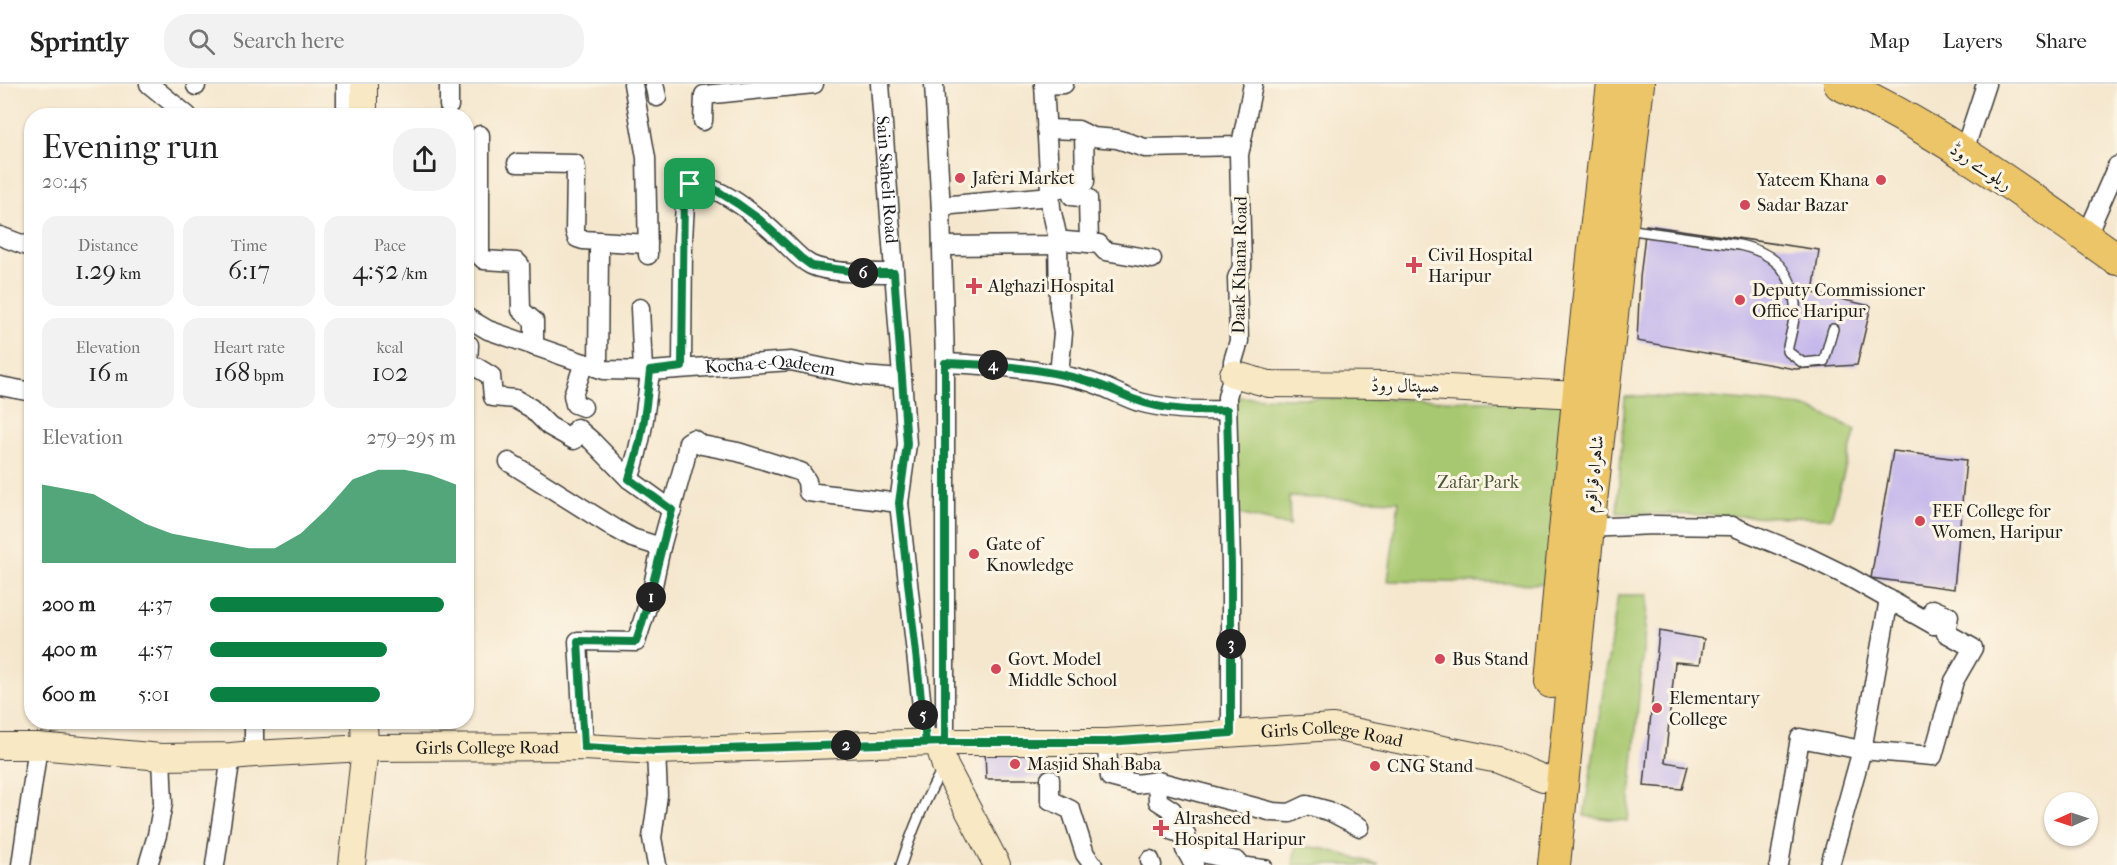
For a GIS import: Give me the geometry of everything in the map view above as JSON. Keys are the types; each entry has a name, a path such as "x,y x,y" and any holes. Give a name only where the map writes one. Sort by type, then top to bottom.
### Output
{"highway":[{"name":"شاہراہ قراقرم","path":"1535,865 1577,395 1613,84"},
{"name":"شاہراہ قراقرم","path":"1554,865 1588,528 1638,84"},
{"name":"ریلوے روڈ","path":"1840,84 1899,114 1963,154 2117,259"}],"main road":[{"path":"364,84 364,108"},
{"name":"ھسپتال روڈ","path":"1233,374 1269,384 1392,385 1577,395"},
{"name":"Girls College Road","path":"0,746 38,746 161,757 364,748 584,747 656,751 938,748 1106,742 1333,727 1498,760 1543,778"},
{"path":"352,865 364,729"},
{"path":"938,748 997,865"}],"street":[{"path":"149,84 178,108"},
{"path":"346,84 346,108"},
{"path":"449,84 449,106"},
{"path":"518,163 575,164 575,232 577,238 648,250 646,158 633,84"},
{"path":"703,121 702,99 704,94 814,84"},
{"name":"Sain Saheli Road","path":"880,84 907,444 899,503 938,748"},
{"path":"934,84 945,363 938,748"},
{"path":"1059,374 1063,333 1059,306 1058,245 1051,208 1044,84 1064,84"},
{"name":"Daak Khana Road","path":"1231,733 1231,565 1227,397 1239,341 1237,278 1242,267 1239,155 1253,84"},
{"path":"1963,154 1986,84"},
{"path":"1046,129 1078,129 1092,137 1117,139 1145,148 1241,146"},
{"path":"1084,133 1085,182"},
{"path":"480,135 480,256 484,260 520,264 521,310 531,317 536,325 534,346"},
{"path":"2086,237 2117,166"},
{"path":"682,367 686,184 711,187 738,204 759,219 812,266 866,273 894,273"},
{"path":"940,206 1051,193 1071,188 1072,196 1088,198 1089,243"},
{"path":"0,236 24,245"},
{"path":"942,246 1058,245 1066,241 1099,244 1105,251 1152,259"},
{"path":"583,407 575,404 573,395 591,365 599,251"},
{"path":"629,479 643,432 647,370 640,308"},
{"name":"Kocha-e-Qadeem","path":"474,322 488,330 604,370 647,370 791,361 862,376 902,379"},
{"path":"945,363 1012,366 1090,382 1138,401 1176,409 1227,410"},
{"path":"474,366 492,376 493,397 515,399 531,408 549,426 574,440 577,428 629,479 672,510"},
{"path":"0,386 24,390"},
{"path":"584,747 578,641 636,642 651,595 661,547 686,460 688,442 693,439 702,445 738,452 801,472 807,481 808,492 899,503"},
{"path":"509,462 624,534 661,547"},
{"path":"1588,528 1653,525 1732,526 1806,556 1934,625 1933,609 1949,616 1946,633 1973,648 1954,681 1934,756 1862,750 1800,738 1779,865"},
{"path":"1830,865 1862,750 1889,599"},
{"path":"215,865 242,755 251,729"},
{"path":"1106,742 1110,777 1137,784 1157,781 1273,812 1290,813 1307,805 1329,811 1360,826"},
{"path":"21,865 38,746"},
{"path":"656,751 658,795 652,838 657,865"},
{"path":"148,865 163,803 161,757"},
{"path":"1050,779 1050,800 1071,810 1085,854 1093,865"},
{"path":"1157,781 1158,801 1172,810 1173,831 1186,834 1185,849 1194,865"},
{"path":"1185,849 1238,863"}],"lane":[{"path":"1621,228 1739,245 1756,249 1780,263 1792,287 1795,306 1787,351 1803,363 1824,361 1833,329"},
{"path":"901,865 912,830 927,795 938,748"},
{"path":"1238,863 1267,865"}],"green space":[{"name":"Zafar Park","path":"1229,397 1567,402 1549,584 1388,581 1399,501 1289,497 1290,526 1230,512"},
{"path":"1625,397 1699,397 1793,405 1814,410 1856,430 1831,518 1617,513"},
{"path":"1618,595 1648,595 1628,821 1584,816"},
{"path":"1296,845 1325,849 1379,865 1293,865"}],"building":[{"name":"Deputy Commissioner Office Haripur","path":"1646,225 1819,250 1813,293 1871,306 1857,365 1795,369 1637,341 1640,278"},
{"path":"1893,451 1966,460 1954,589 1871,578"},
{"path":"1659,631 1704,639 1700,664 1675,662 1665,762 1688,766 1682,789 1644,786"},
{"name":"Masjid Shah Baba","path":"1041,748 1050,779 986,779 985,749"}],"place":[{"name":"Jaferi Market","path":"960,178"},
{"name":"Yateem Khana","path":"1881,180"},
{"name":"Sadar Bazar","path":"1745,205"},
{"name":"Civil Hospital Haripur","path":"1414,265"},
{"name":"Alghazi Hospital","path":"974,286"},
{"name":"Deputy Commissioner Office Haripur","path":"1740,300"},
{"name":"FEF College for Women, Haripur","path":"1920,521"},
{"name":"Gate of Knowledge","path":"974,554"},
{"name":"Bus Stand","path":"1440,659"},
{"name":"Govt. Model Middle School","path":"996,669"},
{"name":"Elementary College","path":"1657,708"},
{"name":"Masjid Shah Baba","path":"1015,764"},
{"name":"CNG Stand","path":"1375,766"},
{"name":"Alrasheed Hospital Haripur","path":"1161,828"}],"route":[{"path":"690,184 686,184 684,188 682,367 650,371 643,432 629,479 672,510 661,547 651,595 636,642 578,641 584,747 656,751 945,742 1106,742 1231,733 1231,565 1227,410 1176,409 1138,401 1090,382 1012,366 945,363 945,742 926,742 899,503 907,444 894,273 866,273 812,266 759,219 738,204 711,187 690,184"}]}
